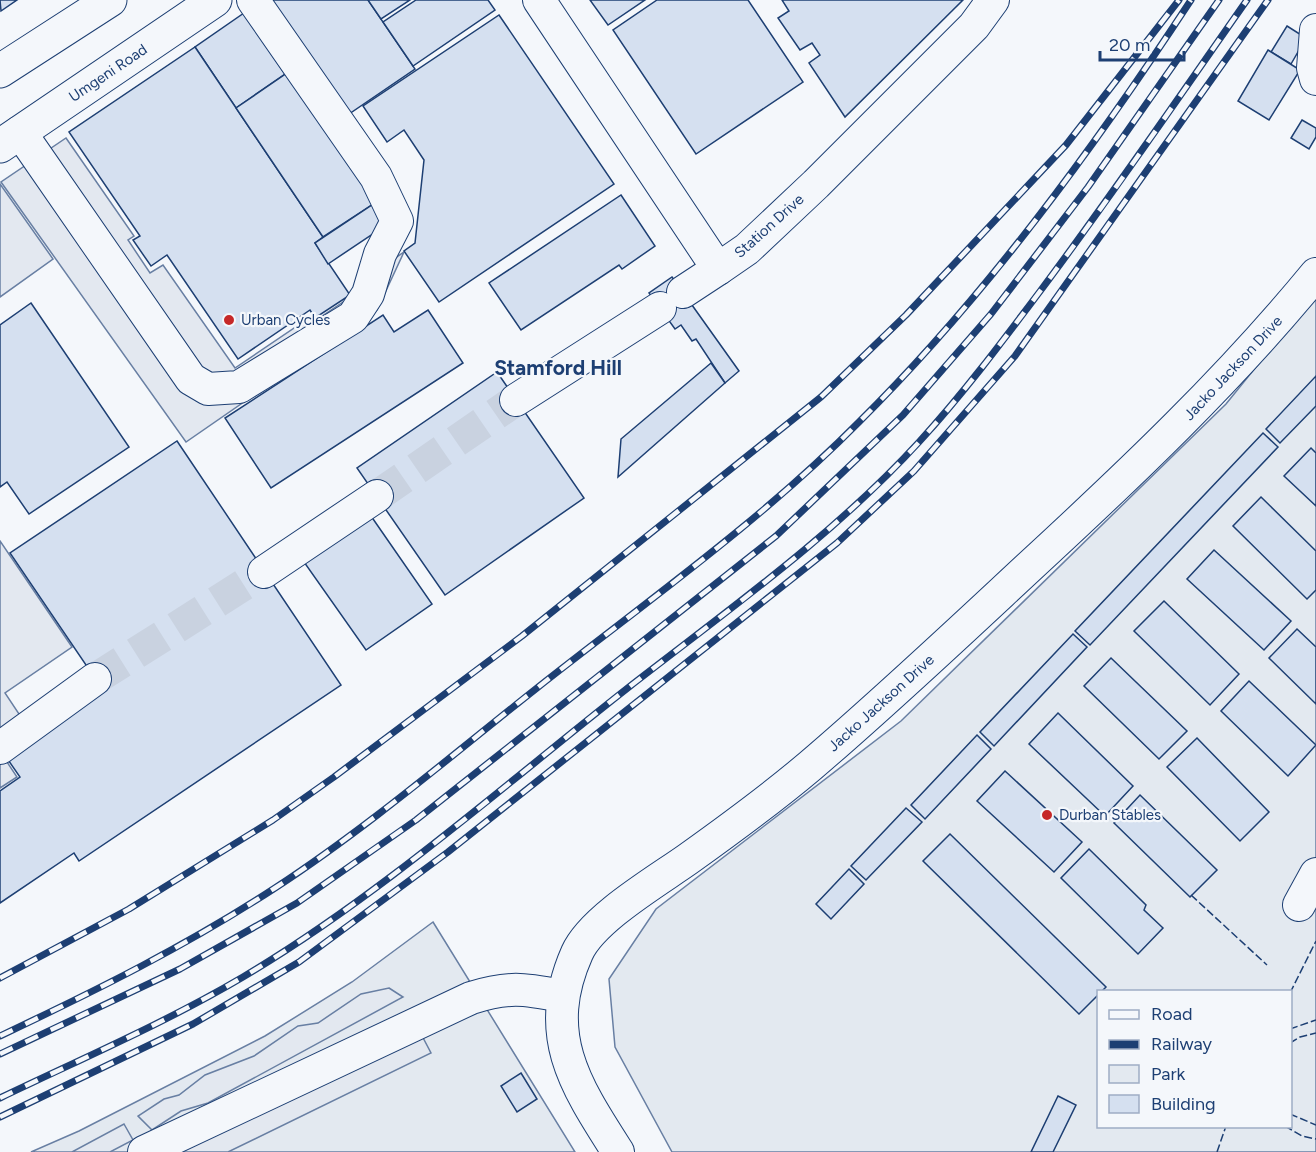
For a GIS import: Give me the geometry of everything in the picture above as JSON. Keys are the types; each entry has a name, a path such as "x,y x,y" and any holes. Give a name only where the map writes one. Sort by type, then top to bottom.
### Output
{"main road":[{"path":"0,71 110,0"},
{"name":"Umgeni Road","path":"10,139 215,0"}],"street":[{"path":"10,139 191,379 208,390 239,387 352,317 369,294 380,254 396,221 376,177 253,0"},
{"name":"Station Drive","path":"539,0 718,269 747,249 816,183 974,26 993,0"},
{"path":"1316,30 1313,68 1316,79"},
{"path":"516,400 718,269"},
{"name":"Jacko Jackson Drive","path":"618,1152 578,1088 561,1039 562,996 578,950 608,915 772,798 866,719 1160,446 1238,364 1316,274"},
{"path":"264,572 377,496"},
{"path":"0,748 95,679"},
{"path":"1299,905 1316,874"},
{"path":"144,1152 471,998 499,989 518,988 562,996"}],"green space":[{"name":"Durban Stables","path":"1316,293 1316,1152 672,1152 615,1047 609,979 656,909 901,721 1226,404"},
{"path":"433,922 575,1152 31,1152 79,1131 265,1036 352,982"}],"shaded area":[{"path":"66,138 134,236 128,240 150,273 163,265 235,368 312,316 316,320 349,298 362,281 404,252 377,310 186,442 1,182"},
{"path":"0,184 53,259 0,297"},
{"path":"0,541 72,647 5,693 31,732 1,753 17,777 0,788"},
{"path":"389,988 403,997 208,1103 181,1111 152,1130 138,1116 164,1099 179,1095 205,1075 254,1056 298,1026 318,1023 361,994"},
{"path":"420,1032 431,1053 228,1152 173,1152"},
{"path":"124,1124 133,1140 110,1152 72,1152"}],"building":[{"path":"0,0 17,0 1,11"},
{"path":"265,0 368,0 415,69 349,114"},
{"path":"368,0 410,0 381,19"},
{"path":"416,0 488,0 495,10 413,66 383,22"},
{"path":"590,0 645,0 608,25"},
{"path":"657,0 748,0 803,82 696,154 613,30"},
{"path":"782,0 963,0 845,117 809,63 820,55 812,43 800,50 778,18 789,11"},
{"path":"244,13 285,74 236,108 195,47"},
{"path":"499,15 614,184 439,302 404,251 415,243 424,160 404,130 387,142 363,106"},
{"path":"1287,26 1306,38 1291,64 1271,52"},
{"path":"195,47 323,237 315,243 350,295 315,318 310,310 238,359 167,255 151,266 133,240 140,236 69,132"},
{"path":"1268,50 1300,70 1269,120 1238,101"},
{"path":"290,71 378,201 323,237 236,108"},
{"path":"1302,120 1316,128 1316,137 1309,149 1291,138"},
{"path":"621,195 655,246 622,269 619,265 521,330 489,283"},
{"path":"378,201 392,221 328,264 315,243"},
{"path":"672,277 739,371 725,383 696,339 692,341 681,325 675,329 649,293"},
{"path":"31,303 129,447 29,514 7,482 0,487 0,325"},
{"path":"428,310 463,363 271,488 225,418 383,315 394,332"},
{"path":"711,363 725,383 618,477 621,439"},
{"path":"497,372 584,498 445,595 357,468"},
{"path":"1316,376 1316,406 1280,443 1266,429"},
{"path":"1263,433 1278,447 1090,645 1075,631"},
{"path":"177,441 341,685 79,861 74,853 0,903 0,791 20,777 4,754 101,687 10,553"},
{"path":"1311,448 1316,453 1316,506 1284,476"},
{"path":"1261,497 1316,551 1316,590 1307,599 1233,526"},
{"path":"371,516 432,604 366,650 304,562"},
{"path":"1214,550 1291,621 1264,650 1187,579"},
{"path":"1164,601 1239,674 1210,705 1134,631"},
{"path":"1297,629 1316,647 1316,704 1269,658"},
{"path":"1073,634 1087,647 994,746 980,732"},
{"path":"1111,658 1187,731 1159,759 1084,686"},
{"path":"1249,681 1316,745 1288,776 1221,711"},
{"path":"1058,713 1133,786 1105,816 1029,744"},
{"path":"977,735 991,749 925,819 911,805"},
{"path":"1197,738 1269,812 1240,841 1167,767"},
{"path":"1005,771 1082,842 1054,872 977,801"},
{"path":"1140,795 1217,870 1190,897 1114,823"},
{"path":"906,808 922,822 866,880 851,866"},
{"path":"950,834 1106,987 1103,990 1097,990 1097,996 1079,1014 923,861"},
{"path":"1089,849 1146,905 1144,910 1163,928 1138,954 1061,878"},
{"path":"849,869 864,884 831,919 816,904"},
{"path":"521,1073 537,1099 517,1112 501,1086"},
{"path":"1058,1096 1076,1105 1053,1152 1031,1152"}],"tunnel":[{"path":"377,496 516,400"},
{"path":"95,679 264,572"}],"railway":[{"path":"0,978 129,909 273,820 334,777 522,636 821,397 906,315 1066,145 1179,0"},
{"path":"0,1036 175,948 242,909 309,865 408,791 702,560 783,493 859,422 905,374 994,273 1077,166 1191,0"},
{"path":"0,1054 180,969 297,903 416,820 776,536 903,415 991,314 1088,187 1219,0"},
{"path":"0,1098 213,994 294,945 344,911 393,875 742,600 852,509 919,442 997,348 1094,218 1247,0"},
{"path":"0,1117 193,1024 299,962 448,852 837,543 914,471 1015,356 1268,0"}],"fence":[{"path":"1191,895 1267,965"},
{"path":"1292,990 1316,941"},
{"path":"1292,1028 1316,1020"},
{"path":"1292,1042 1316,1033"},
{"path":"1292,1115 1316,1125"},
{"path":"1217,1152 1225,1128"},
{"path":"1288,1128 1302,1136 1316,1139"}],"place":[{"name":"Urban Cycles","path":"229,320"},
{"name":"Durban Stables","path":"1047,815"}],"district":[{"name":"Stamford Hill","path":"558,368"}]}
